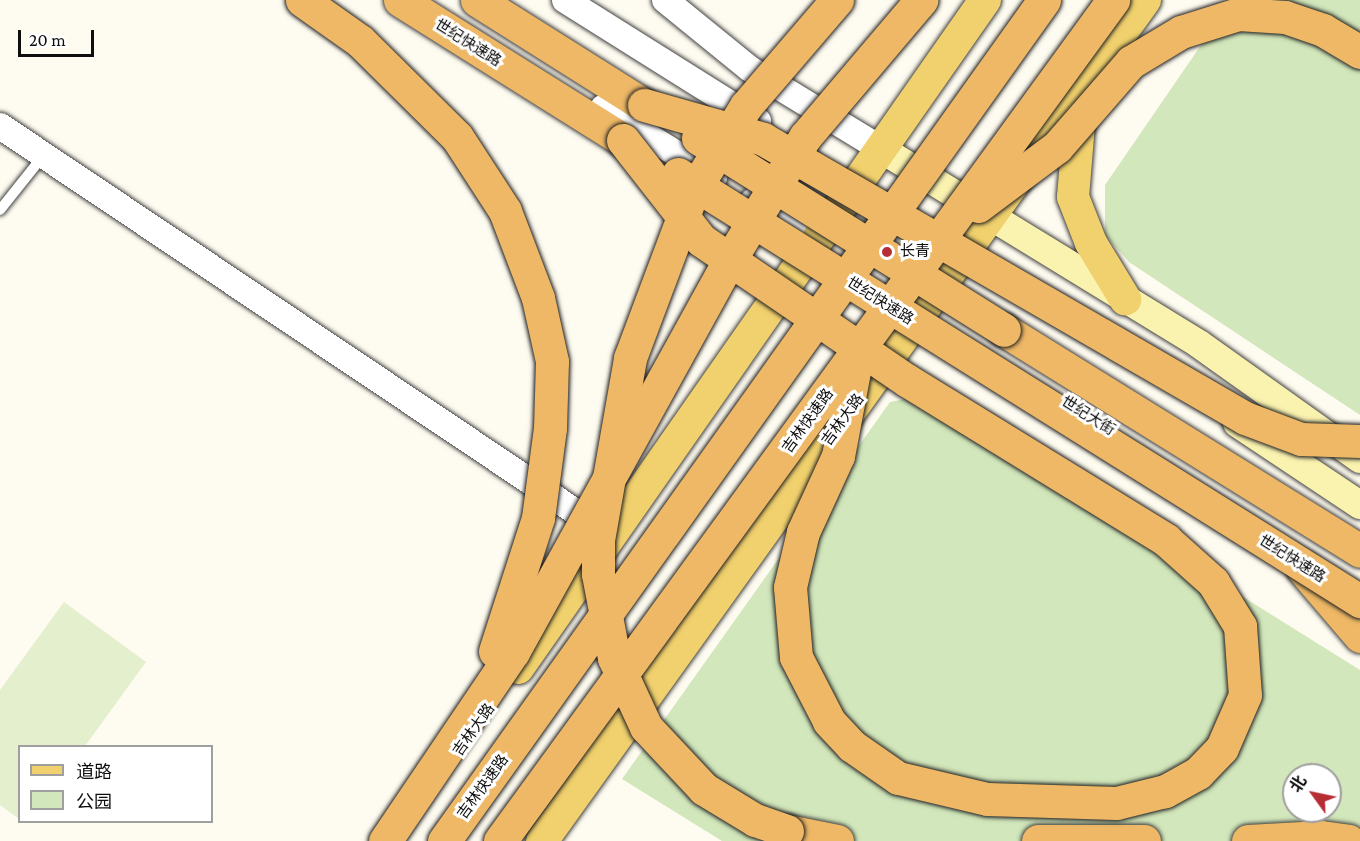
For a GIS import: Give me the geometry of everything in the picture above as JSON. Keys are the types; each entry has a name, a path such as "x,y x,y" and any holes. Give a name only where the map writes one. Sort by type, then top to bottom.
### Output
{"highway":[{"path":"302,0 394,71 473,157 519,244 545,327 552,388 538,518 494,655 449,746"},
{"name":"世纪快速路","path":"400,0 1360,601"},
{"path":"477,0 1360,551"},
{"path":"837,0 746,106 692,193 630,358 598,540 598,574 614,658 645,727 682,771 727,805 787,831 837,841"},
{"path":"385,841 513,652 732,256 805,137 921,0"},
{"name":"吉林快速路","path":"444,841 1044,0"},
{"name":"吉林快速路","path":"500,841 857,355 960,235 1113,0"},
{"path":"960,235 1057,147 1131,62 1181,32 1238,14 1285,17 1323,30 1360,52"},
{"path":"644,105 763,139 1245,418 1301,439 1360,441"},
{"path":"623,140 701,240 908,381 1166,540 1213,582 1240,626 1245,695 1222,748 1198,773 1165,790 1116,803 953,795 891,774 852,746 829,721 796,657 790,587 803,532 838,456 857,355"},
{"path":"1273,533 1360,636"},
{"path":"1248,841 1321,837 1349,841"},
{"path":"1038,841 1144,841"}],"main road":[{"name":"吉林大路","path":"396,841 985,0"},
{"name":"吉林大路","path":"542,841 921,312 960,235 990,216 1145,0"},
{"path":"1083,86 1073,197 1090,243 1125,298"},
{"path":"881,149 1125,298 1258,384 1360,459"},
{"path":"857,183 960,235 1360,505"},
{"name":"世纪大街","path":"817,241 921,312 1360,589"}],"street":[{"path":"429,0 817,241"},
{"path":"565,0 857,183"},
{"path":"665,0 750,69 881,149"},
{"path":"0,126 45,153 611,536"}],"lane":[{"path":"0,210 45,153"}],"green space":[{"path":"1232,0 1360,0 1360,415 1129,262 1105,235 1105,185"},
{"path":"922,396 1360,670 1360,841 722,841 622,779 890,402"},
{"path":"64,602 146,662 86,745 18,745 18,818 0,805 0,690"}],"place":[{"name":"长青","path":"887,252"}]}
